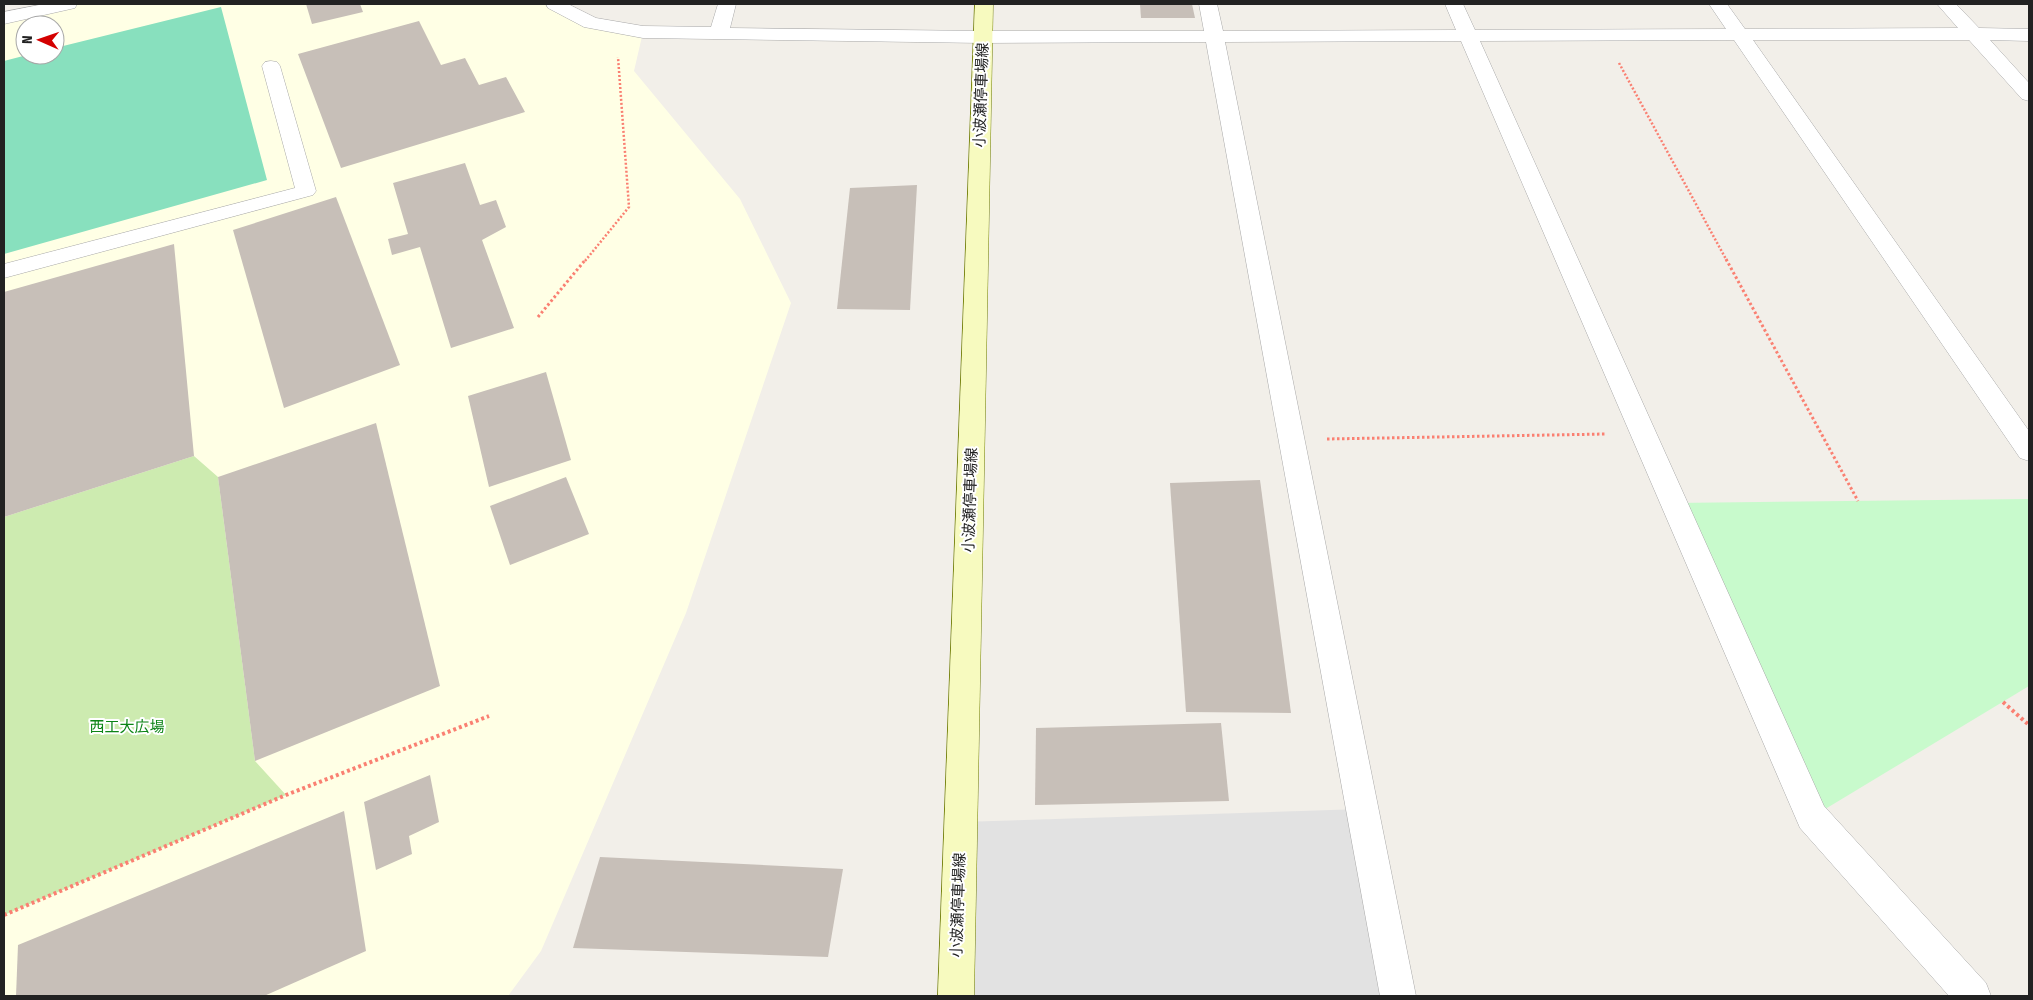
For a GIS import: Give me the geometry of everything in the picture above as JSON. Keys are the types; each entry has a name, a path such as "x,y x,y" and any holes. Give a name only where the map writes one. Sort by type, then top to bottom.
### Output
{"main road":[{"name":"小波瀬停車場線","path":"956,996 984,4"}],"street":[{"path":"4,18 68,4"},
{"path":"555,4 592,23 616,29 643,32 983,36 1739,33 2029,34"},
{"path":"719,33 727,4"},
{"path":"1208,4 1398,996"},
{"path":"1454,4 1812,817 1973,996"},
{"path":"1718,4 2029,451"},
{"path":"1946,4 2029,95"}],"lane":[{"path":"4,271 306,191 272,66"}],"path":[{"path":"538,317 629,207 616,29"},
{"path":"1603,34 1858,501"},
{"path":"1292,440 1642,433"},
{"path":"2003,702 2029,725"},
{"path":"4,915 286,795 489,716"}],"shaded area":[{"path":"68,4 555,4 591,23 643,32 634,71 740,199 791,303 686,613 541,951 508,996 4,996 4,18 15,16 15,65 65,65 65,15 18,15"},
{"path":"1362,809 1398,996 956,996 961,822"}],"green space":[{"path":"221,7 267,180 4,254 4,61 15,58 15,65 65,65 65,46"},
{"name":"西工大広場","path":"194,456 218,477 255,761 286,795 4,915 4,517"},
{"path":"2029,499 2029,686 1812,817 1673,503"}],"building":[{"path":"306,4 360,4 363,12 312,24"},
{"path":"1140,4 1192,4 1195,18 1141,18"},
{"path":"419,21 441,65 465,58 479,85 506,77 525,112 341,168 298,54"},
{"path":"465,163 480,205 496,200 506,227 482,240 514,328 451,348 420,247 392,255 388,239 408,234 393,183"},
{"path":"917,185 910,310 837,309 850,188"},
{"path":"336,197 400,365 284,408 233,230"},
{"path":"174,244 194,456 4,517 4,292"},
{"path":"546,372 571,460 489,487 468,396"},
{"path":"376,423 440,686 255,761 218,477"},
{"path":"566,477 589,534 510,565 490,506"},
{"path":"1260,480 1291,713 1186,712 1170,483"},
{"path":"1221,723 1229,801 1035,805 1036,728"},
{"path":"430,775 439,822 409,836 412,854 376,870 364,802"},
{"path":"344,811 366,951 264,996 16,996 18,945"},
{"path":"600,857 843,869 828,957 573,948"}]}
